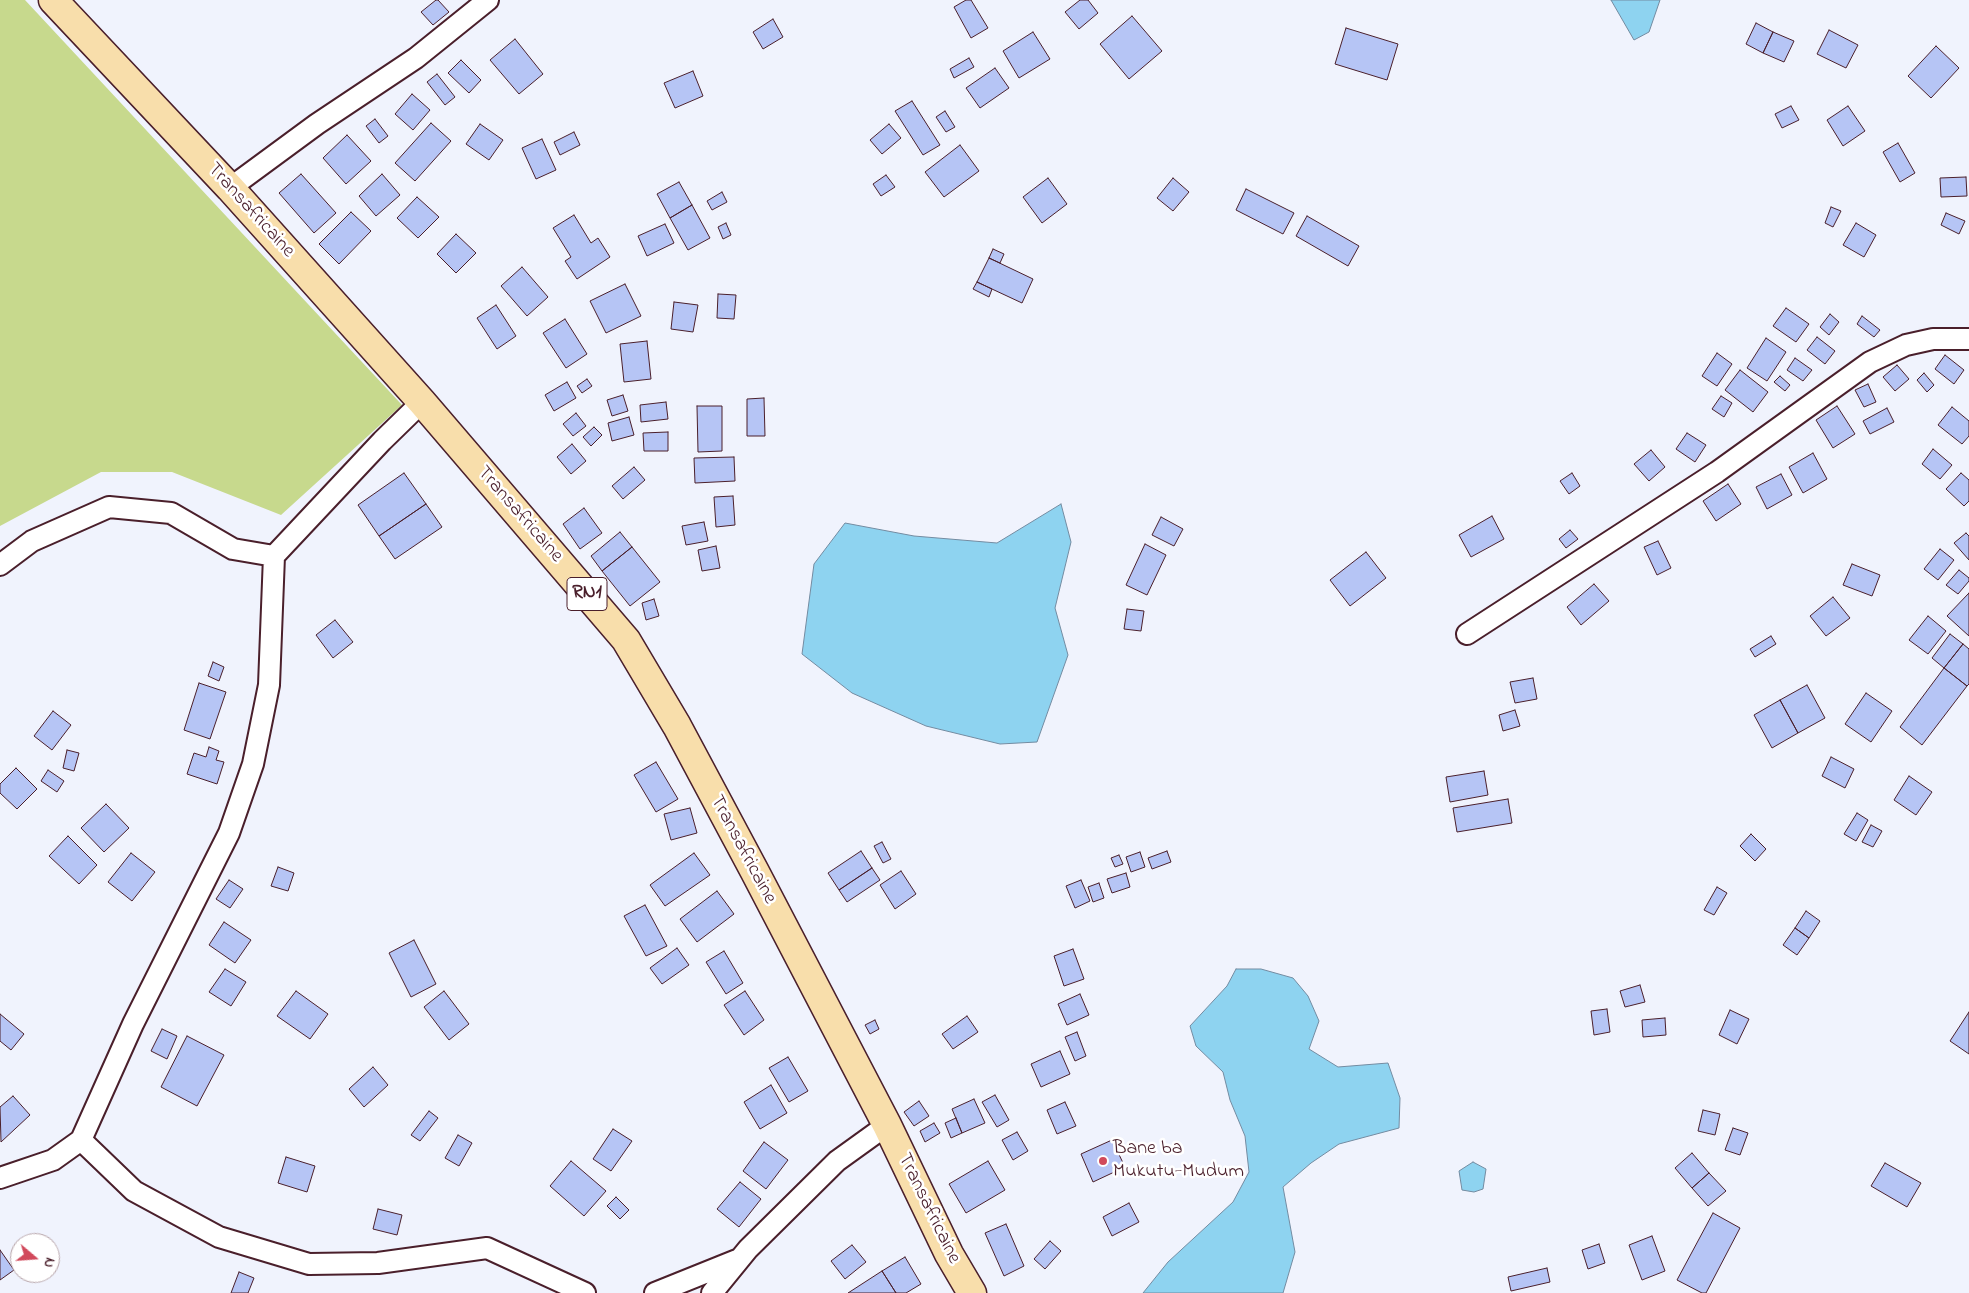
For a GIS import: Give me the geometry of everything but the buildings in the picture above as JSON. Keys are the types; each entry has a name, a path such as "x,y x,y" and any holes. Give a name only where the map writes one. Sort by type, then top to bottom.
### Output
{"highway":[{"name":"Transafricaine","path":"52,0 230,188 422,402 626,640 681,735 887,1125 949,1254 972,1293"}],"street":[{"path":"230,188 317,124 416,58 488,0"},
{"path":"1467,634 1717,472 1870,362 1906,345 1933,338 1969,340"},
{"path":"0,1178 53,1160 81,1140 133,1024 229,832 253,764 269,685 274,556 382,441 422,402"},
{"path":"0,565 32,542 109,507 171,514 233,549 274,556"},
{"path":"712,1293 748,1249 837,1161 887,1125"},
{"path":"81,1140 134,1190 218,1237 309,1264 378,1263 487,1248 585,1293"},
{"path":"655,1293 742,1258"}],"green space":[{"path":"0,0 25,0 402,405 281,515 172,472 101,472 0,526"}],"water":[{"path":"1611,0 1660,0 1649,32 1634,40"},
{"path":"1061,504 1071,542 1055,608 1068,655 1037,742 1000,744 926,726 852,693 802,654 814,564 845,523 914,536 997,543"},
{"path":"1236,969 1261,969 1293,978 1308,996 1319,1021 1309,1049 1338,1067 1388,1063 1400,1098 1399,1128 1339,1144 1311,1163 1283,1187 1295,1252 1283,1293 1143,1293 1168,1262 1233,1202 1249,1172 1245,1136 1230,1100 1223,1072 1196,1046 1190,1026 1227,986"},
{"path":"1473,1162 1486,1169 1483,1189 1474,1192 1462,1190 1459,1171"}],"place":[{"name":"Bane ba Mukutu-Mudum","path":"1103,1161"}]}
